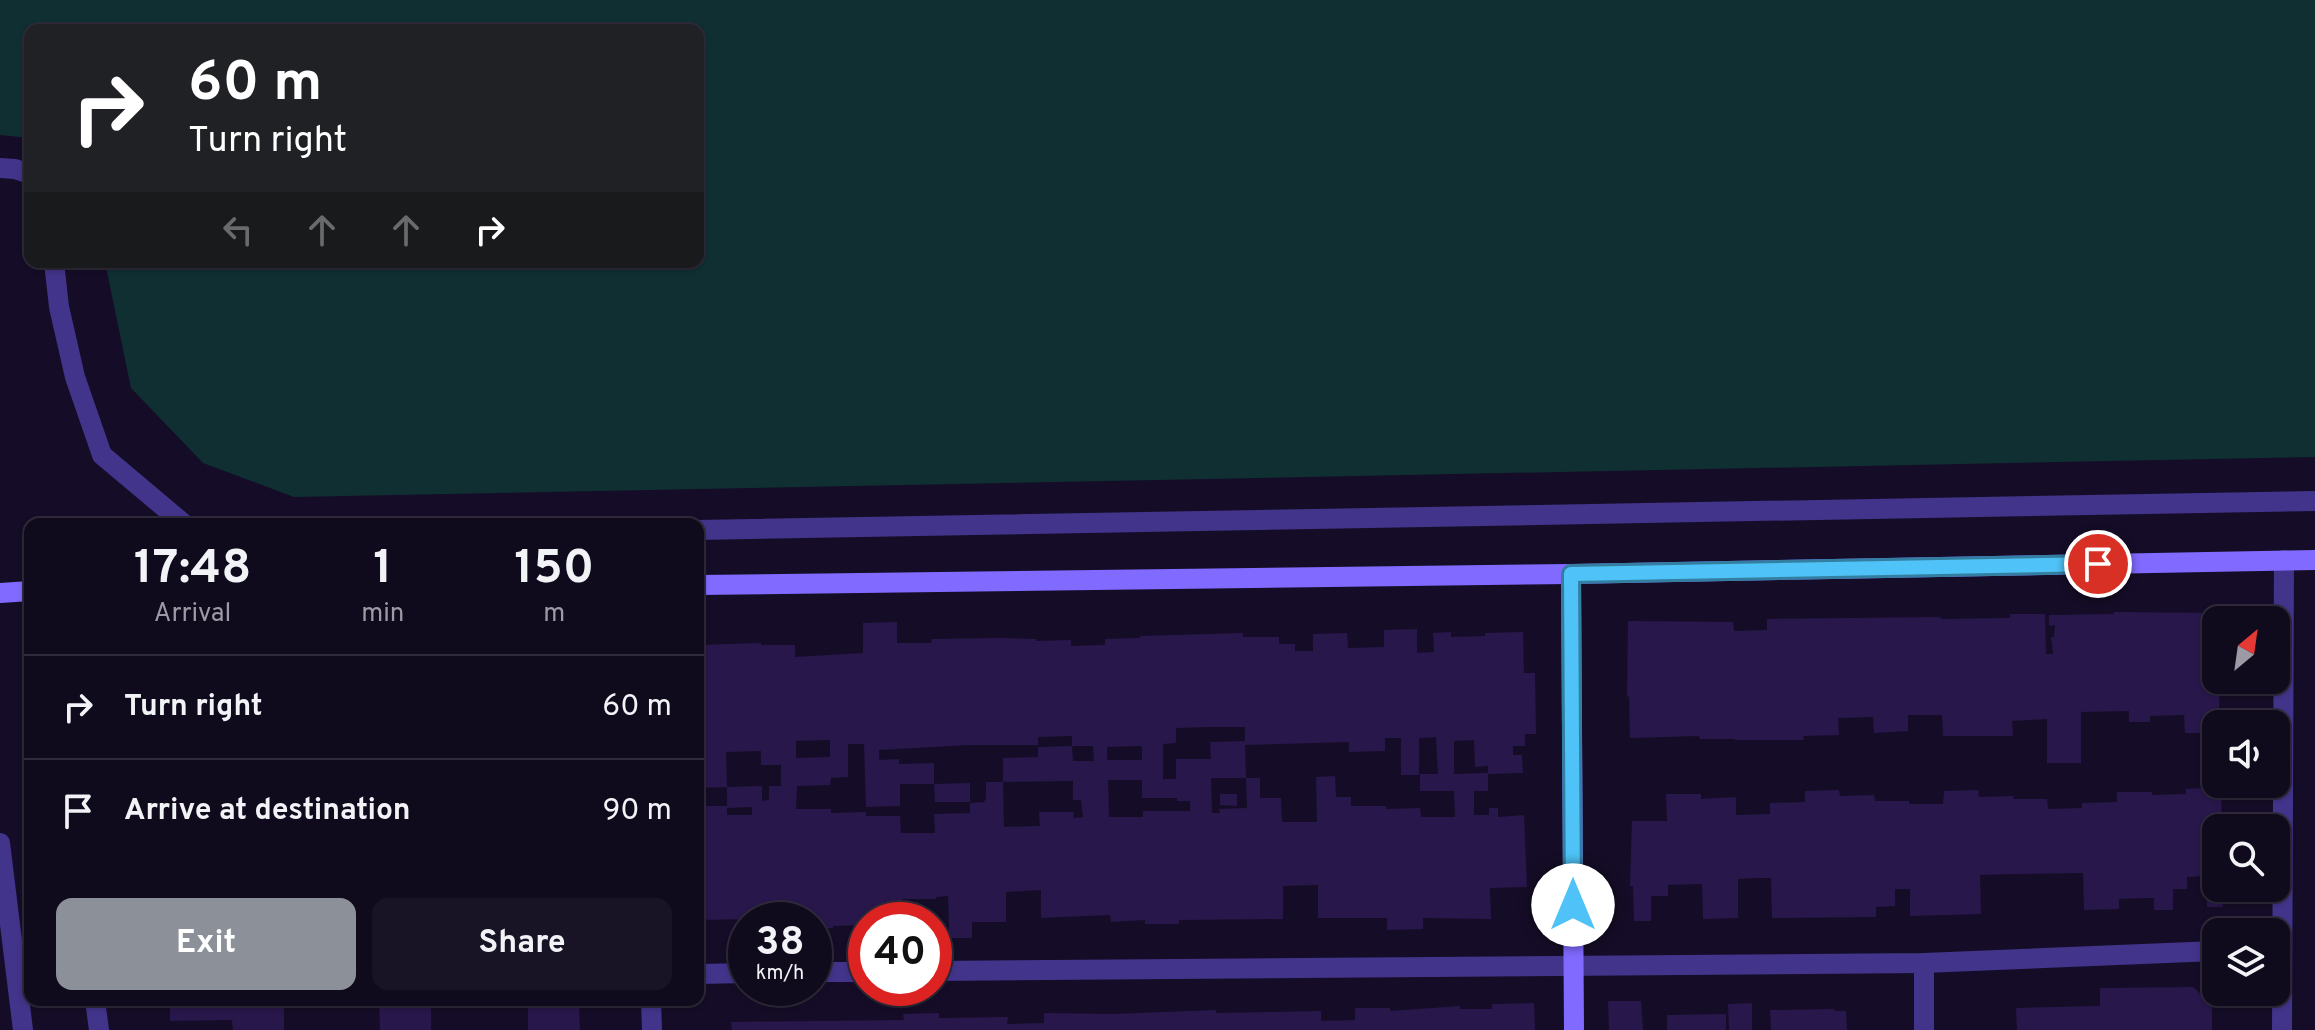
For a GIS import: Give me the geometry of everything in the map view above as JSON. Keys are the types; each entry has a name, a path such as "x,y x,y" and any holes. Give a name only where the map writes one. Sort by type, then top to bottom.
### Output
{"street":[{"path":"0,168 24,172"},
{"path":"55,268 59,307 75,377 102,455 177,518"},
{"path":"704,530 2315,501"},
{"path":"2279,918 2284,560"},
{"path":"704,585 1571,574 2315,560"},
{"path":"1571,574 1574,1030"},
{"path":"0,593 24,591"},
{"path":"0,843 23,1030"},
{"path":"952,971 1924,963 2202,952"},
{"path":"1924,963 1924,1030"},
{"path":"704,974 728,973"},
{"path":"96,1006 99,1030"},
{"path":"651,1006 652,1030"},
{"path":"2281,1006 2282,1030"}],"green space":[{"path":"0,0 2315,0 2315,457 294,497 203,463 131,388 106,268 704,268 704,24 24,24 24,137 0,135"}],"building":[{"path":"2202,613 2202,694 2220,694 2219,709 2202,710 2202,733 2185,733 2184,715 2150,716 2150,722 2129,722 2129,711 2081,712 2081,763 2047,763 2047,719 2012,721 2013,736 1943,736 1942,715 1908,715 1908,731 1874,733 1873,717 1838,718 1839,735 1803,736 1804,740 1700,739 1699,736 1630,738 1628,621 1733,622 1734,631 1767,630 1767,619 2010,618 2010,614 2045,614 2046,654 2053,654 2051,637 2054,637 2055,625 2049,626 2049,615"},
{"path":"897,622 897,643 1001,638 1071,640 1071,646 1105,645 1105,639 1140,636 1243,633 1243,637 1279,637 1279,644 1295,644 1295,651 1313,651 1313,634 1347,633 1348,648 1384,647 1384,630 1417,629 1417,653 1434,652 1433,633 1451,632 1451,637 1523,632 1524,673 1535,673 1536,734 1525,734 1525,746 1513,746 1513,755 1522,755 1523,773 1488,774 1488,791 1474,791 1474,815 1489,815 1489,808 1498,808 1498,817 1524,815 1527,887 1490,888 1491,919 1423,918 1423,929 1387,930 1387,918 1318,918 1318,885 1283,886 1283,919 1179,920 1179,924 1145,924 1145,920 1111,922 1110,915 1041,918 1041,890 1006,892 1006,922 972,922 972,938 952,938 952,902 948,902 948,896 902,899 902,902 848,902 848,926 833,928 832,902 728,902 728,919 704,920 704,806 727,806 727,787 704,788 704,645 795,645 795,657 863,653 863,623","holes":["1245,727 1245,741 1210,742 1211,759 1176,759 1176,779 1163,779 1163,744 1176,743 1176,728","1072,736 1072,746 1038,747 1038,757 1003,758 1003,782 986,782 986,799 984,802 970,803 970,813 934,814 935,833 901,833 900,816 796,809 797,786 830,785 831,778 848,777 848,744 864,744 866,807 900,806 900,784 934,784 934,763 899,764 899,759 879,760 879,750 1038,745 1038,737","1436,737 1438,774 1420,774 1420,791 1454,791 1455,817 1421,817 1420,808 1351,806 1351,797 1336,797 1335,776 1316,777 1317,822 1282,822 1281,798 1260,798 1260,778 1246,778 1245,745 1349,742 1349,752 1385,751 1385,738 1401,738 1401,775 1419,775 1419,738","830,740 830,757 796,758 796,741","1474,740 1475,767 1488,766 1488,773 1454,774 1454,741","1072,746 1093,746 1094,761 1073,761","1142,746 1142,760 1107,760 1107,747","761,751 761,765 781,765 781,786 769,786 769,800 762,801 762,786 727,787 726,752","1211,778 1246,778 1247,808 1219,809 1220,813 1212,813","1108,780 1142,780 1142,798 1190,801 1190,811 1143,811 1143,817 1109,817","1073,781 1073,800 1081,800 1083,817 1073,818 1074,812 1039,812 1040,826 1004,827 1003,782","752,807 752,815 727,815 727,808"]},
{"path":"970,783 970,802 935,802 934,784"},
{"path":"2202,788 2202,798 2221,798 2222,814 2202,814 2202,876 2187,877 2187,889 2173,889 2173,910 2154,910 2154,898 2147,898 2119,899 2119,909 2084,910 2083,873 2014,874 1980,875 1981,914 1910,916 1910,889 1895,889 1895,906 1876,907 1876,917 1772,918 1771,878 1757,878 1738,879 1738,918 1703,919 1702,884 1668,885 1668,896 1651,896 1651,921 1634,921 1633,886 1630,886 1632,821 1667,821 1666,794 1701,794 1701,799 1736,797 1736,815 1770,814 1770,803 1805,802 1805,791 1839,790 1840,796 1874,795 1875,801 1943,804 1944,791 1978,790 1979,797 2047,799 2048,809 2082,808 2082,803 2117,802 2117,792 2186,794 2186,789"},
{"path":"1220,794 1237,794 1237,806 1220,805"},
{"path":"2207,902 2223,902 2223,907 2207,907"},
{"path":"2193,987 2202,995 2202,1006 2212,1006 2212,1030 2017,1030 2016,1008 2100,1006 2100,988"},
{"path":"1608,1001 1641,1001 1643,1030 1609,1030"},
{"path":"1534,1003 1535,1030 732,1030 731,1022 904,1020 903,1014 939,1013 939,1018 1008,1017 1007,1024 1044,1023 1044,1013 1216,1010 1216,1013 1321,1011 1321,1021 1355,1020 1355,1008 1390,1008 1390,1011 1460,1006 1460,1009 1492,1009 1492,1004"},
{"path":"1752,1003 1752,1030 1729,1030 1728,1004"},
{"path":"170,1006 284,1006 284,1030 233,1030 232,1020 170,1021"},
{"path":"379,1006 431,1006 431,1030 380,1030"},
{"path":"528,1006 579,1006 580,1030 528,1030"},
{"path":"1770,1010 1846,1011 1847,1030 1771,1030"},
{"path":"1726,1014 1726,1030 1667,1030 1667,1015"}],"route":[{"path":"1573,905 1571,574 2098,564"}]}
